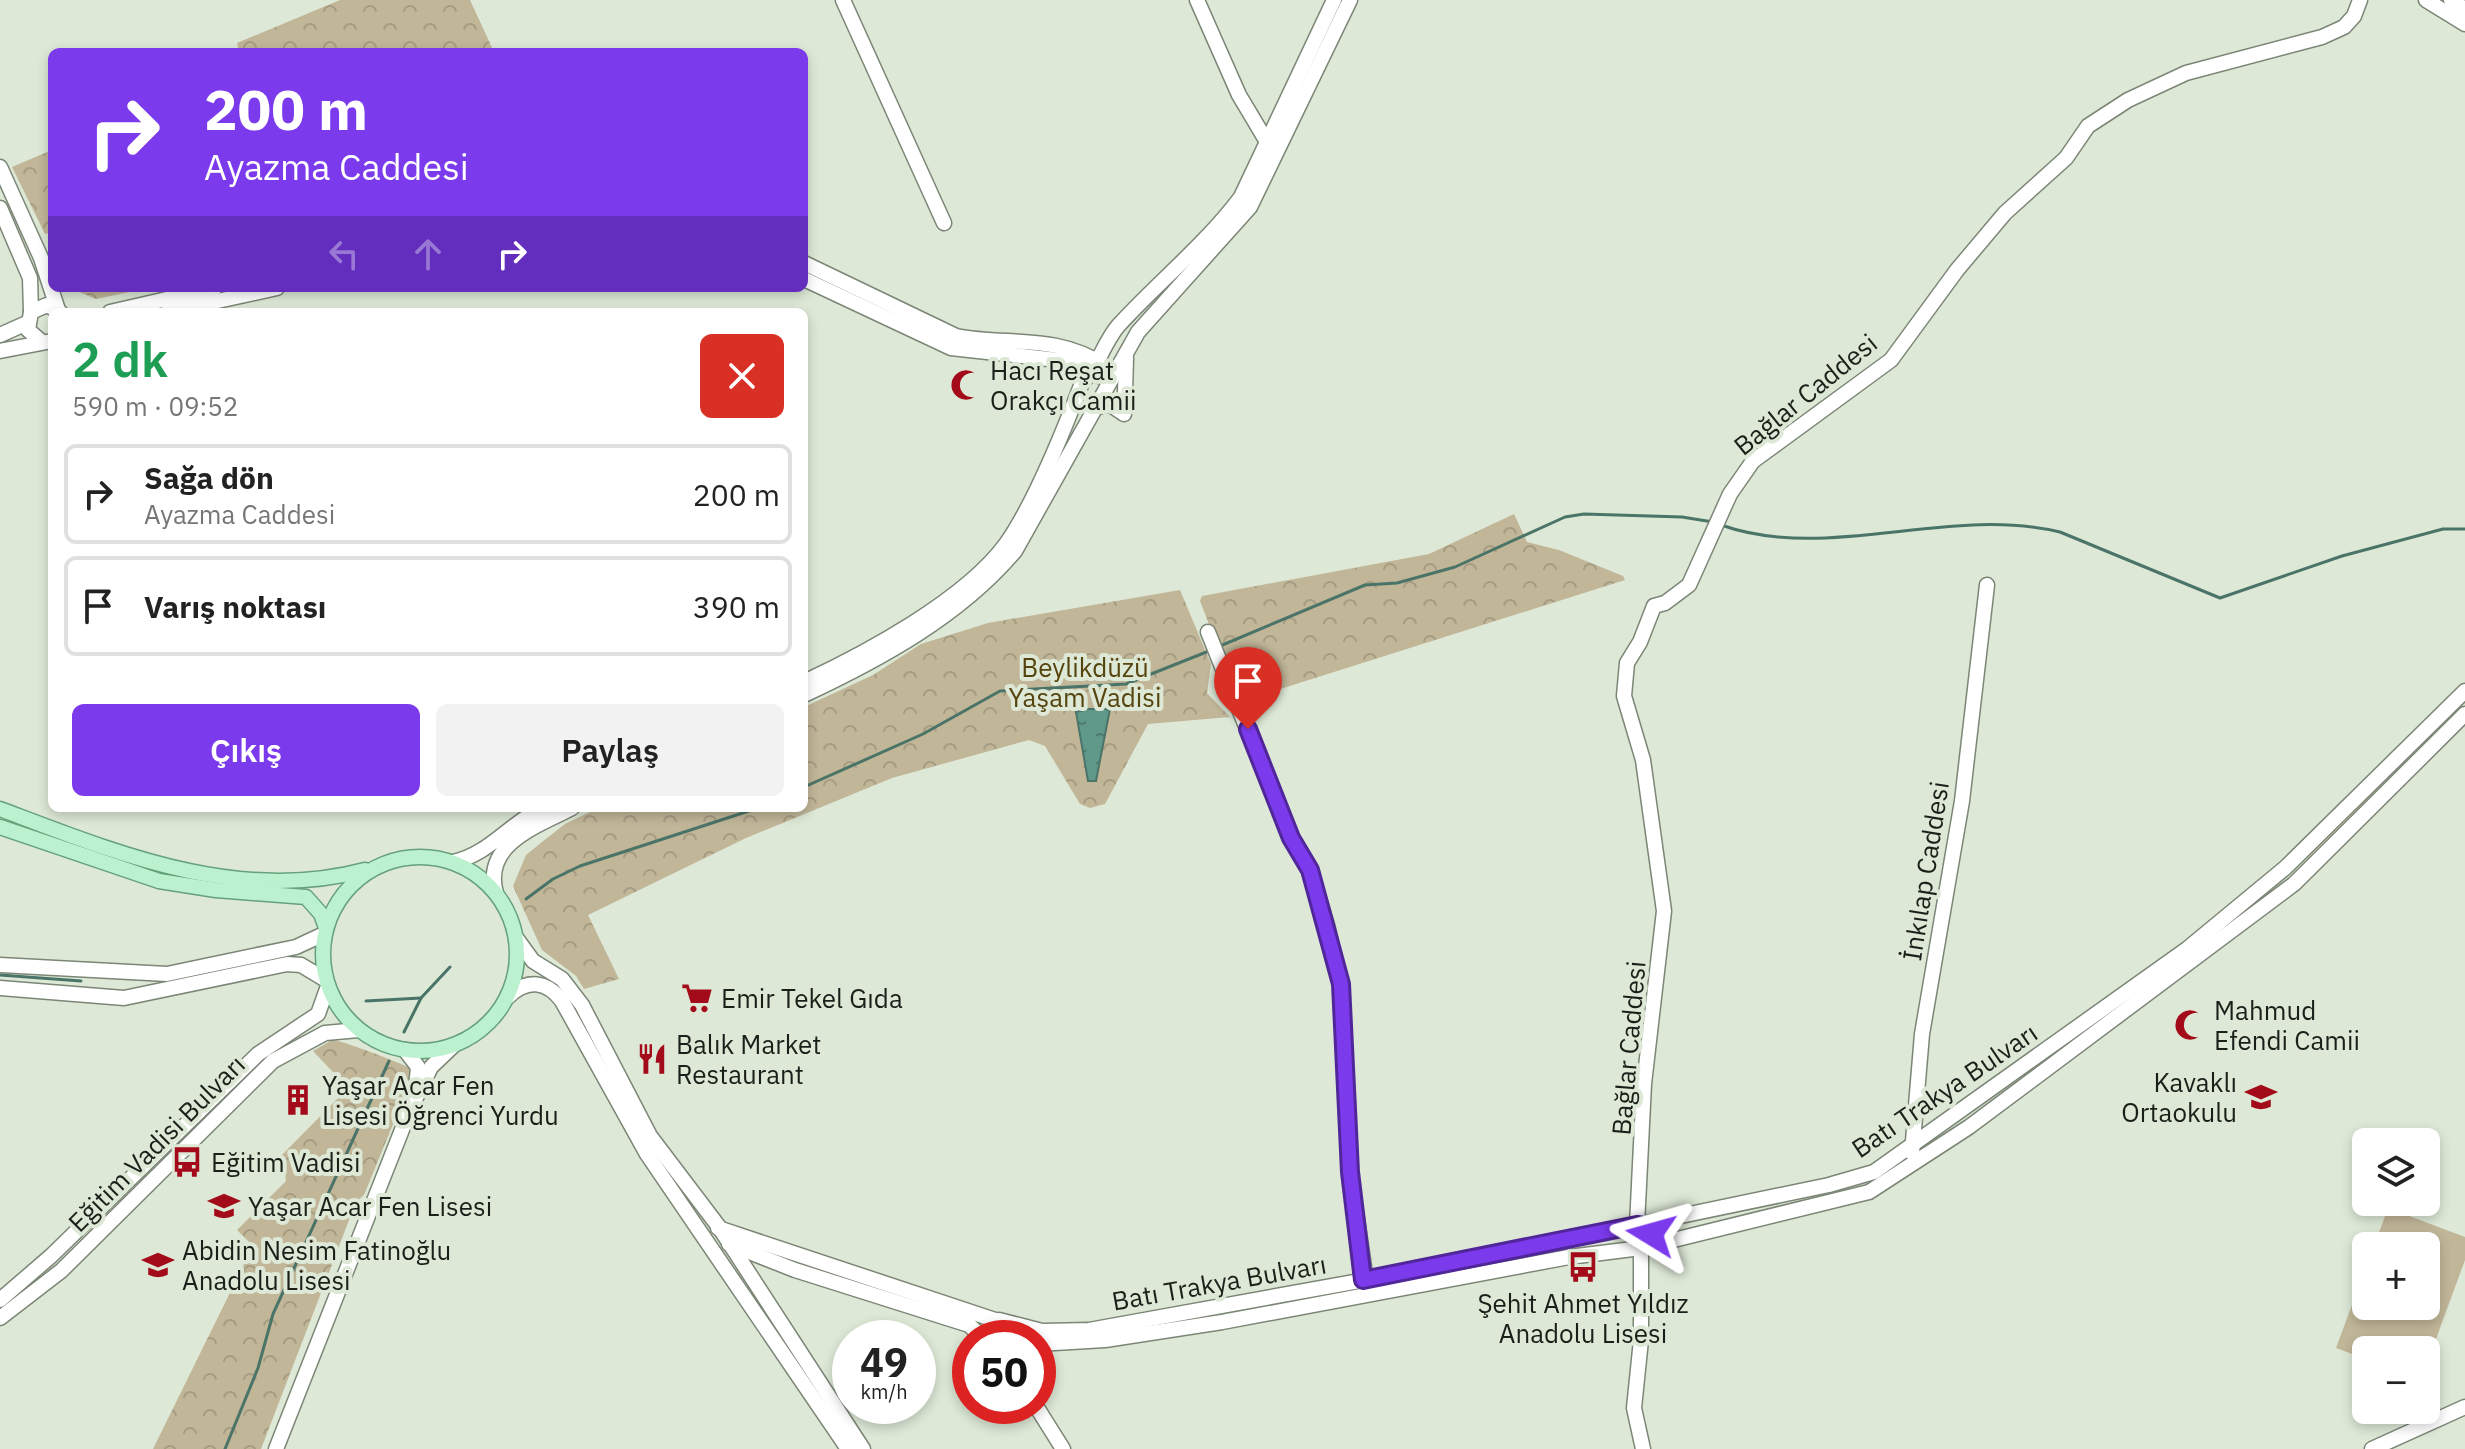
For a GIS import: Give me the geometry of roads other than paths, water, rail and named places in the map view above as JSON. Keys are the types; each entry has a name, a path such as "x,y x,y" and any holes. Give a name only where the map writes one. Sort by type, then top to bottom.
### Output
{"main road":[{"path":"843,0 944,223"},
{"path":"1197,0 1239,95 1267,142"},
{"path":"808,265 956,336 1090,349 1109,338 1222,222 1241,197 1334,0"},
{"path":"808,693 871,662 922,630 998,571 1025,535 1128,348 1153,312 1227,237 1250,207 1350,0"},
{"name":"Bağlar Caddesi","path":"1641,1248 1648,1245 1651,1234 1645,1226 1637,1225 1644,1084 1664,911 1643,760 1624,696 1627,663 1640,642 1654,606 1665,603 1689,585 1709,548 1725,505 1753,461 1891,360 1976,247 2005,213 2066,158 2088,126 2128,100 2186,73 2322,37 2344,27 2354,16 2360,0"},
{"path":"2426,0 2465,24"},
{"path":"2451,0 2465,9"},
{"path":"0,167 48,279"},
{"path":"0,208 30,278 31,335 47,341"},
{"path":"808,281 951,348 1094,366"},
{"path":"128,308 198,292"},
{"path":"185,308 259,292"},
{"path":"0,335 29,317 41,305 50,308"},
{"path":"808,680 855,658 908,625 995,557 1021,518 1082,383 1109,338"},
{"path":"0,351 47,341"},
{"path":"1071,348 1110,377"},
{"path":"1125,393 1128,348"},
{"path":"1094,408 1109,404 1124,414"},
{"name":"İnkılap Caddesi","path":"1914,1165 1911,1147 1922,1034 1974,716 1987,585"},
{"path":"1208,632 1291,838 1310,870 1341,984 1350,1172 1363,1280 1371,1294"},
{"name":"Batı Trakya Bulvarı","path":"1056,1331 1089,1330 1363,1280 1829,1185 1874,1172 2187,949 2285,868 2465,691"},
{"name":"Batı Trakya Bulvarı","path":"1056,1343 1120,1338 1569,1257 1641,1248 1869,1192 1914,1165 2294,884 2465,714"},
{"path":"0,809 94,844 196,875 241,880 325,880 415,856 453,862 479,876 496,893 509,914 517,939 518,958 508,997 486,1026 453,1046 431,1067 409,1112 276,1449"},
{"path":"453,862 477,856 503,831 535,812"},
{"path":"496,893 492,873 505,847 523,833 564,812"},
{"path":"0,827 159,881 216,890 306,897 321,914 325,931 327,983 344,1015 359,1030 389,1046 432,1051 453,1046"},
{"path":"0,965 167,974 296,947 325,931 340,898 352,884 377,866"},
{"path":"517,939 533,961 562,979 576,995 650,1136 719,1227 863,1449"},
{"path":"0,988 124,998 287,964 301,965 327,983"},
{"name":"Eğitim Vadisi Bulvarı","path":"0,1300 47,1260 258,1054 318,1014 327,983"},
{"path":"508,997 533,983 547,985 554,990 647,1154 848,1449"},
{"name":"Eğitim Vadisi Bulvarı","path":"0,1318 61,1271 273,1061 325,1033 359,1030"},
{"path":"405,1050 419,1072 409,1112"},
{"path":"706,1238 719,1227"},
{"name":"Batı Trakya Bulvarı","path":"719,1227 997,1320"},
{"path":"706,1238 954,1320"},
{"path":"1641,1248 1641,1340 1634,1408 1643,1449"},
{"path":"756,1284 756,1268 778,1263"},
{"path":"2372,1449 2465,1407"},
{"path":"1047,1424 1063,1449"}],"water":[{"path":"1110,709 1096,781 1088,781 1076,712"}],"waterway":[{"path":"1220,646 1365,585 1397,583 1455,567 1565,517 1584,514 1682,517 1713,522"},
{"path":"1721,525 1762,535 1804,538 1975,525 2018,526 2060,532 2220,598 2342,556 2443,529 2465,529"},
{"path":"808,785 923,734 1000,691 1126,684 1209,651"},
{"path":"526,899 553,879 580,866 746,812"},
{"path":"404,1032 421,998 450,967"},
{"path":"0,975 81,981"},
{"path":"366,1001 421,998"},
{"path":"225,1449 258,1368 273,1314 389,1061"}],"place":[{"name":"Hacı Reşat Orakçı Camii","path":"966,385"},
{"name":"Emir Tekel Gıda","path":"697,998"},
{"name":"Mahmud Efendi Camii","path":"2190,1025"},
{"name":"Balık Market Restaurant","path":"652,1059"},
{"name":"Kavaklı Ortaokulu","path":"2261,1097"},
{"name":"Yaşar Acar Fen Lisesi Öğrenci Yurdu","path":"298,1100"},
{"name":"Eğitim Vadisi","path":"187,1162"},
{"name":"Yaşar Acar Fen Lisesi","path":"224,1206"},
{"name":"Abidin Nesim Fatinoğlu Anadolu Lisesi","path":"158,1265"},
{"name":"Şehit Ahmet Yıldız Anadolu Lisesi","path":"1583,1267"}],"park label":[{"name":"Beylikdüzü Yaşam Vadisi","path":"1085,682"}]}
